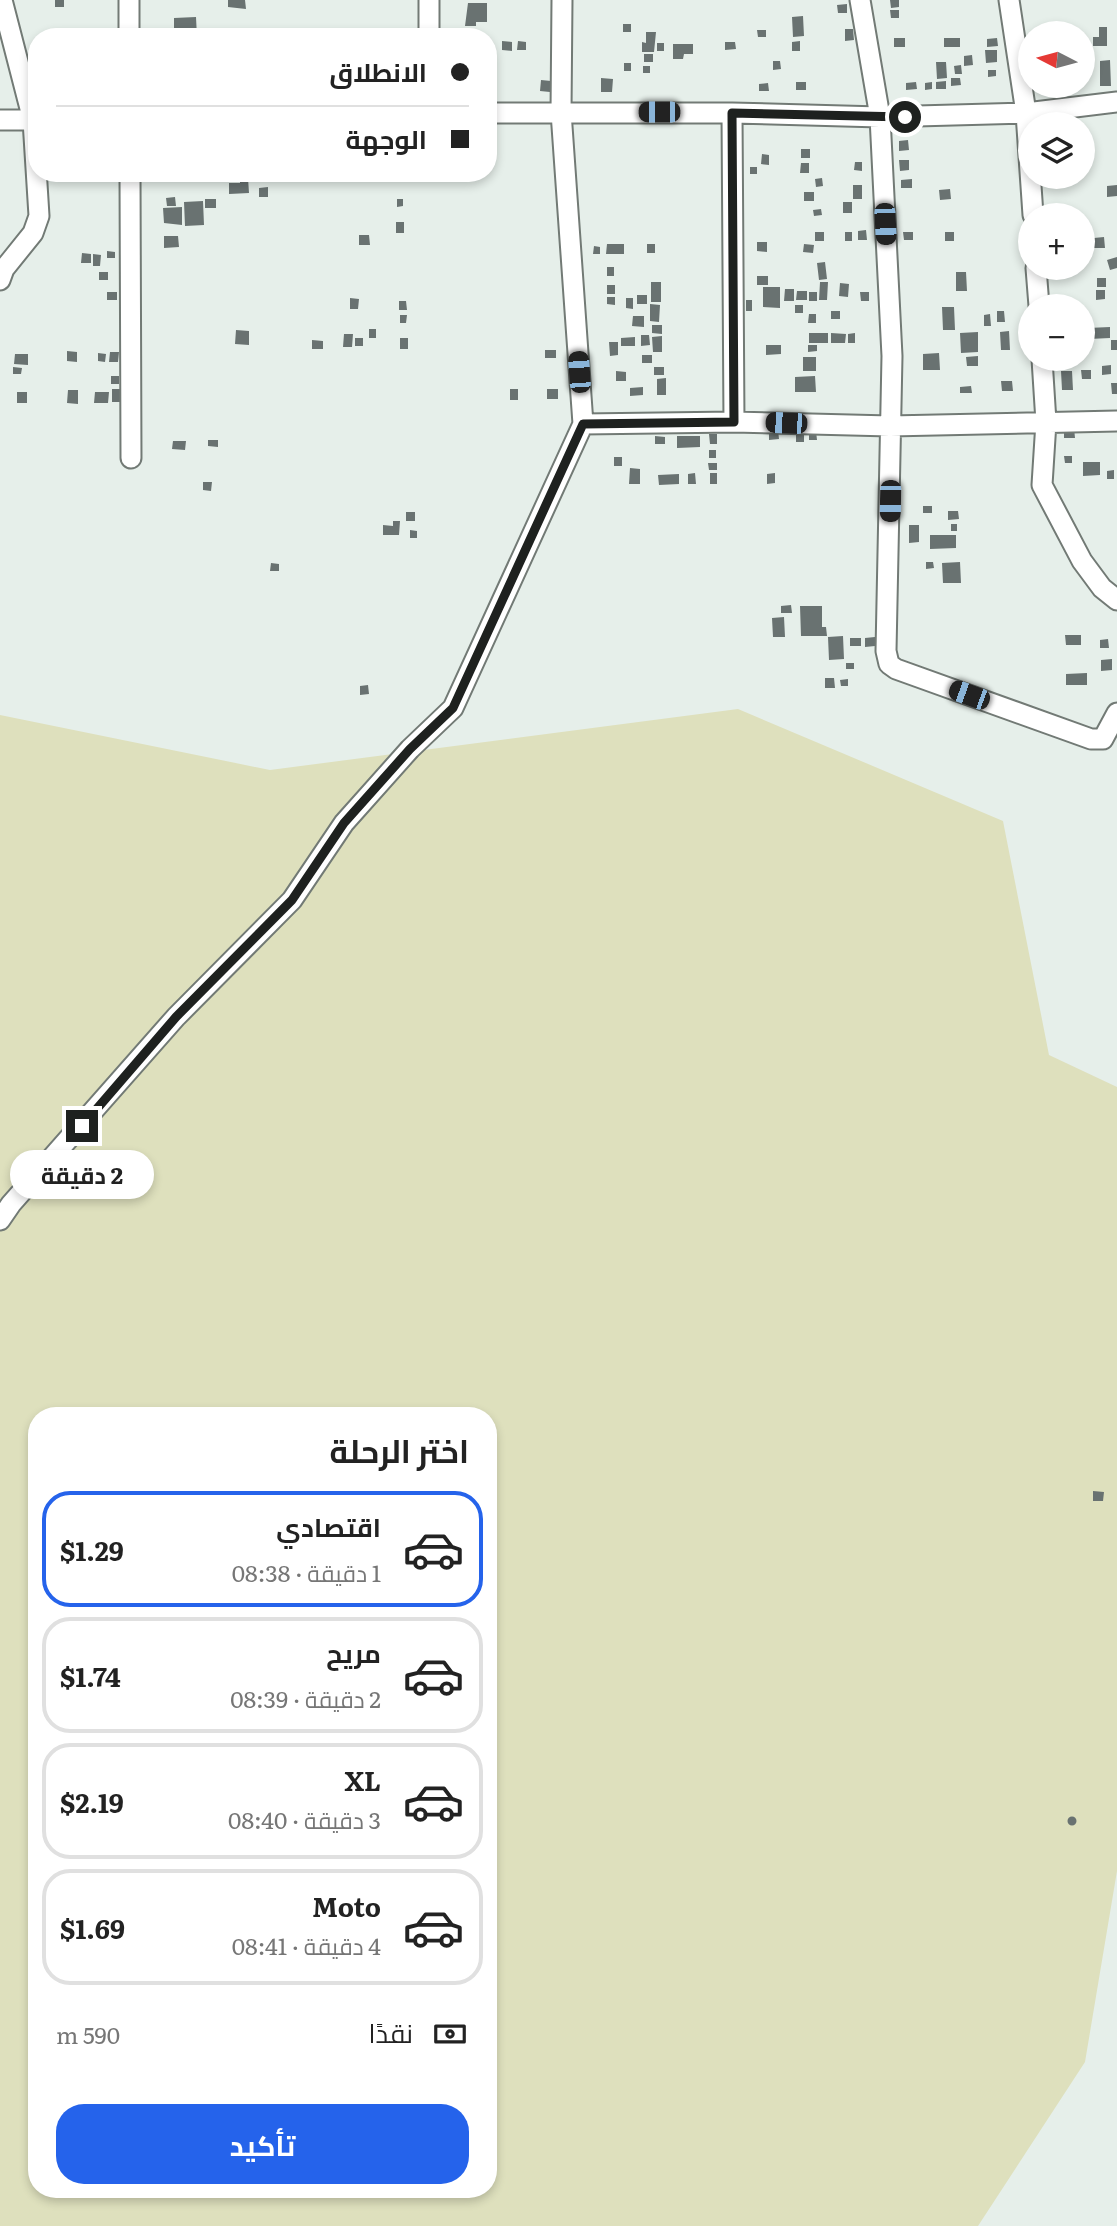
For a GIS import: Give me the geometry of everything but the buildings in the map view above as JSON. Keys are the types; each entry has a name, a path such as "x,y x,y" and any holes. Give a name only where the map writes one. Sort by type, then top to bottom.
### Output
{"street":[{"path":"2,0 28,95"},
{"path":"129,0 129,28"},
{"path":"429,0 429,28"},
{"path":"0,1220 11,1204 176,1017 292,900 344,823 410,749 453,708 583,424 562,112 562,0"},
{"path":"860,0 880,117 892,356 886,651 889,664 895,669 1091,739 1103,739 1117,713"},
{"path":"1009,0 1026,112"},
{"path":"1034,112 1117,102"},
{"path":"497,113 732,113 880,117 1018,113"},
{"path":"732,113 734,422"},
{"path":"0,120 28,120"},
{"path":"0,280 4,269 33,233 39,216 38,182"},
{"path":"130,182 131,458"},
{"path":"1043,371 1046,422 1042,485 1082,561 1102,588 1117,600"},
{"path":"583,424 734,422 891,426 1117,421"}],"green space":[{"path":"738,709 1003,821 1049,1055 1117,1087 1117,1871 1085,2062 978,2226 0,2226 0,715 270,770"}],"route":[{"path":"82,1126 176,1017 292,900 344,823 410,749 453,708 583,424 734,422 732,113 905,117"}]}
